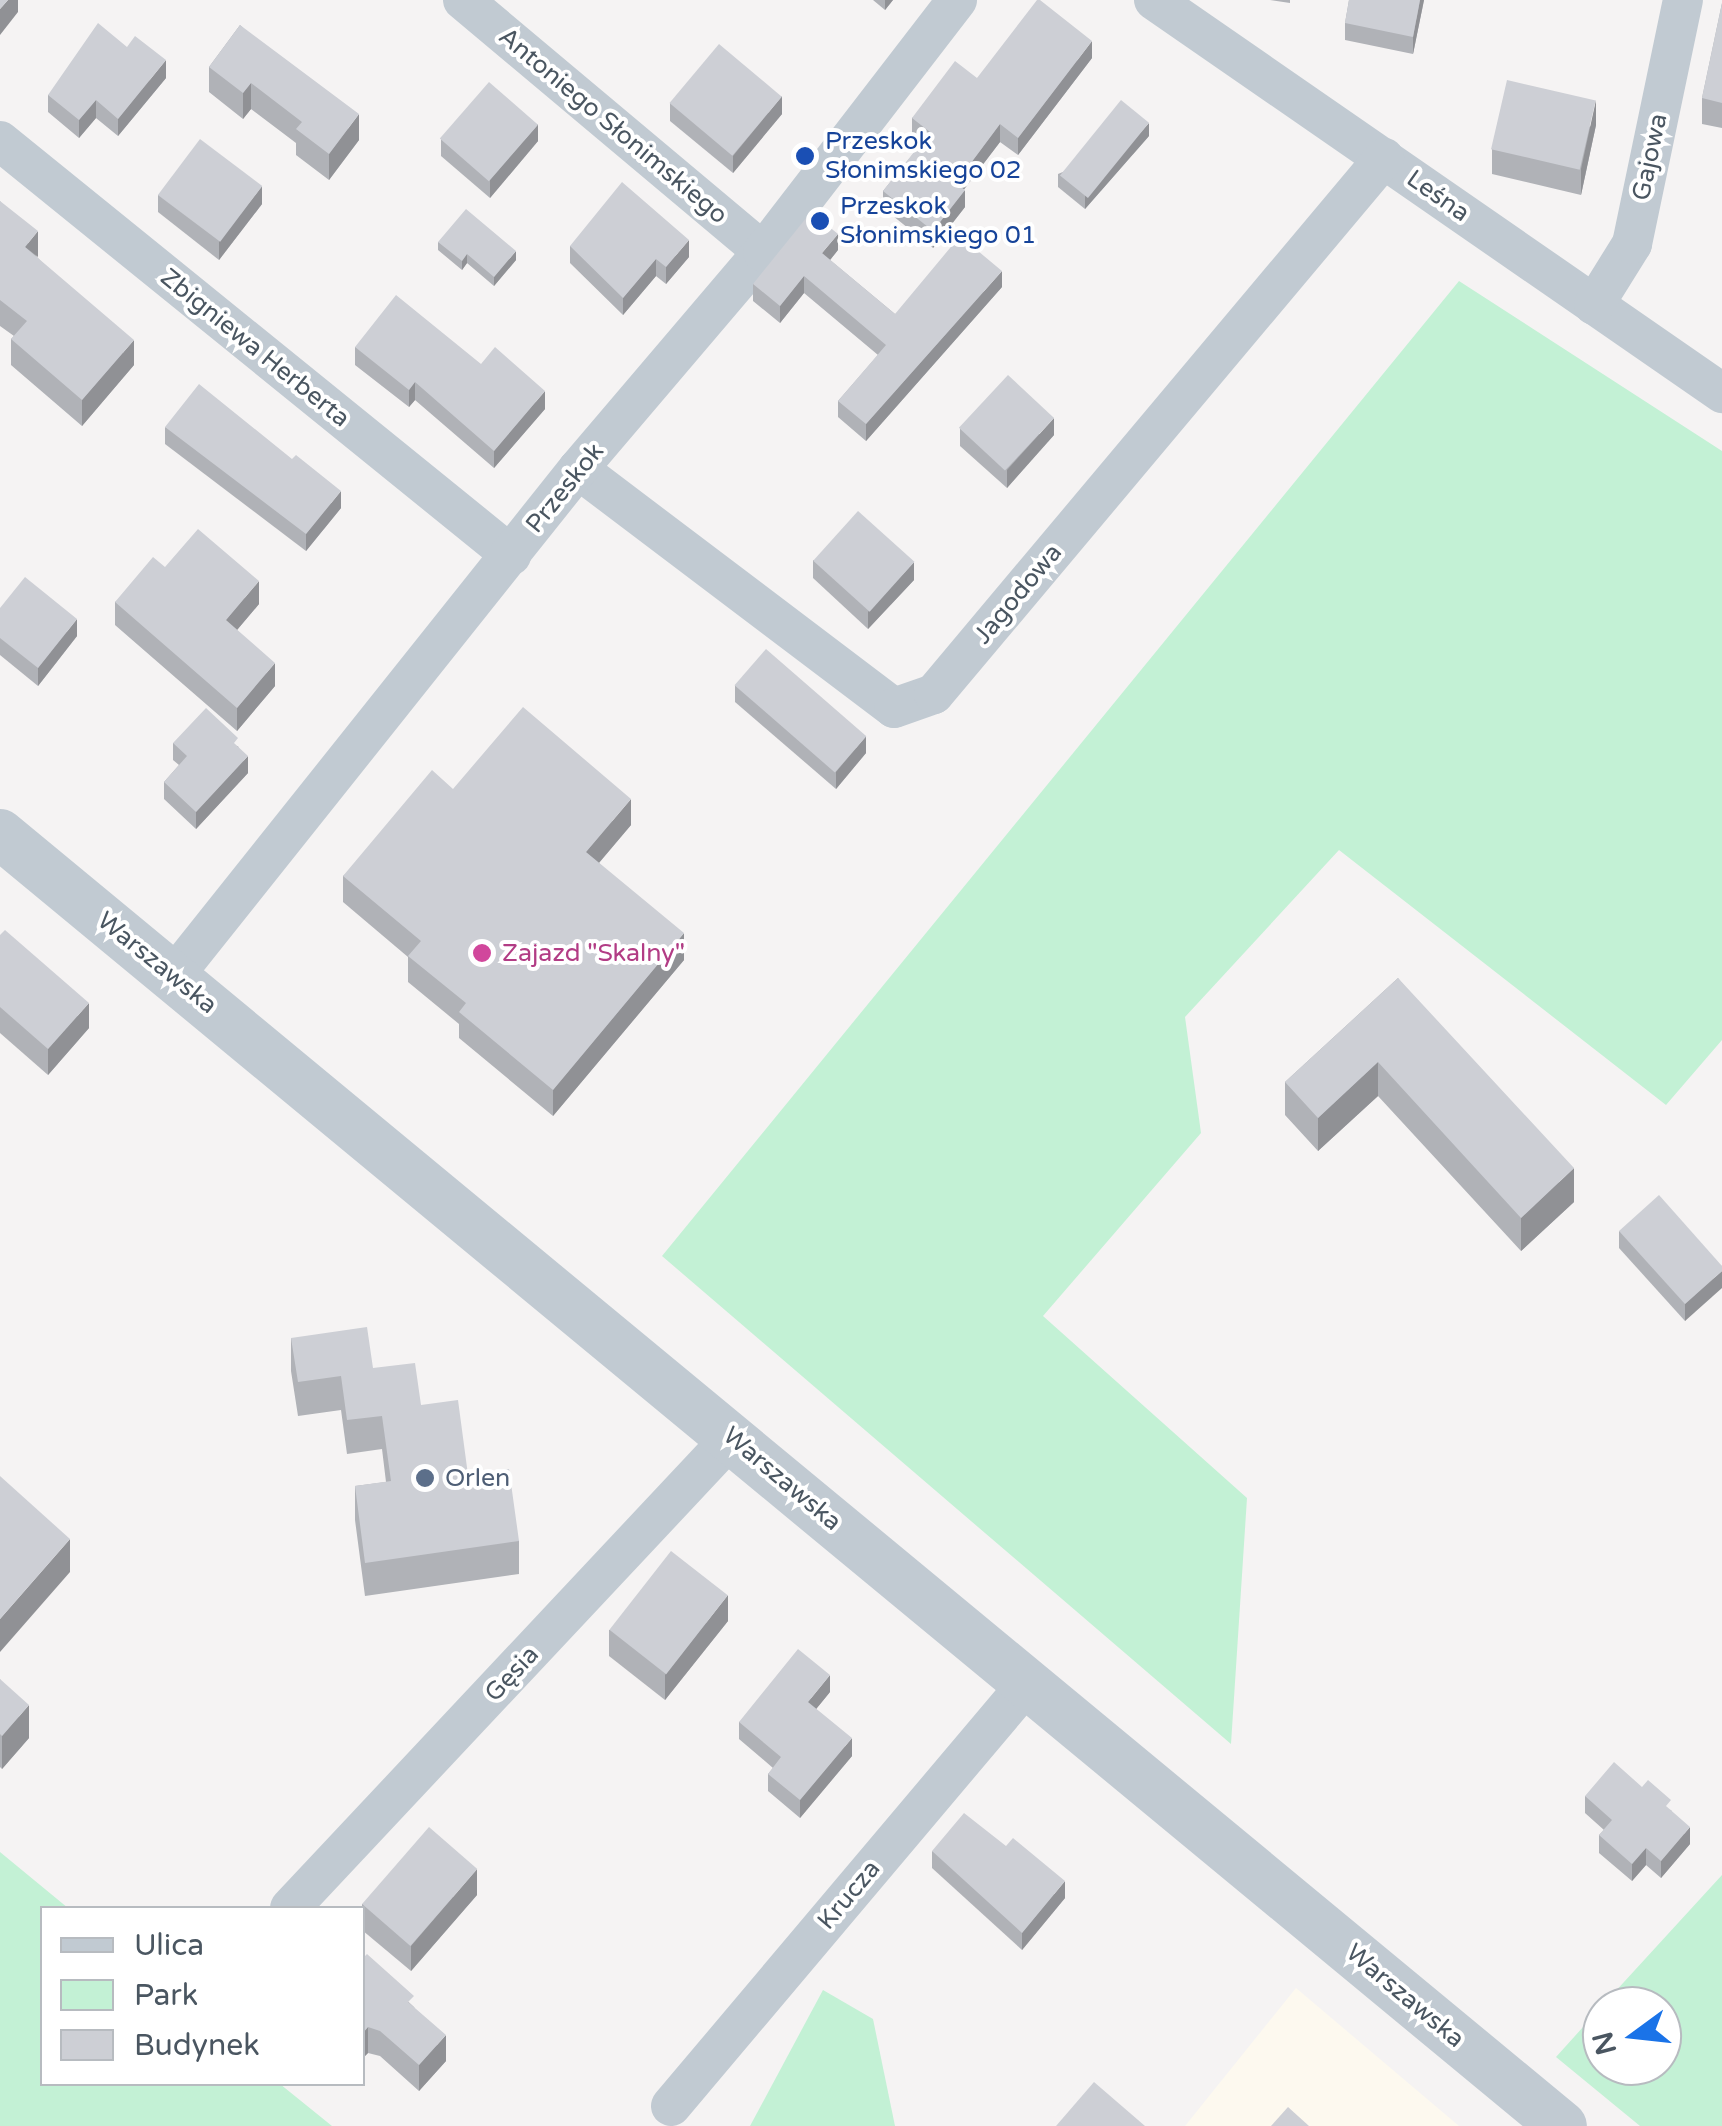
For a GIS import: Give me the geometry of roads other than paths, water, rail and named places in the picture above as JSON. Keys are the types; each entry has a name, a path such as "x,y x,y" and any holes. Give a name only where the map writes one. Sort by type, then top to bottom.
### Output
{"street":[{"name":"Antoniego Słonimskiego","path":"463,0 763,252"},
{"name":"Przeskok","path":"173,977 578,469 763,252 958,0"},
{"name":"Leśna","path":"1154,0 1722,393"},
{"name":"Gajowa","path":"1594,305 1632,244 1683,0"},
{"name":"Zbigniewa Herberta","path":"0,141 511,555"},
{"name":"Jagodowa","path":"578,469 894,708 934,694 1384,158"},
{"name":"Warszawska","path":"0,834 1562,2126"},
{"name":"Gęsia","path":"292,1906 732,1437"},
{"name":"Krucza","path":"671,2106 1027,1684"}],"place":[{"name":"Przeskok Słonimskiego 02","path":"805,156"},
{"name":"Przeskok Słonimskiego 01","path":"820,221"},
{"name":"Zajazd \"Skalny\"","path":"482,953"},
{"name":"Orlen","path":"425,1478"}]}
